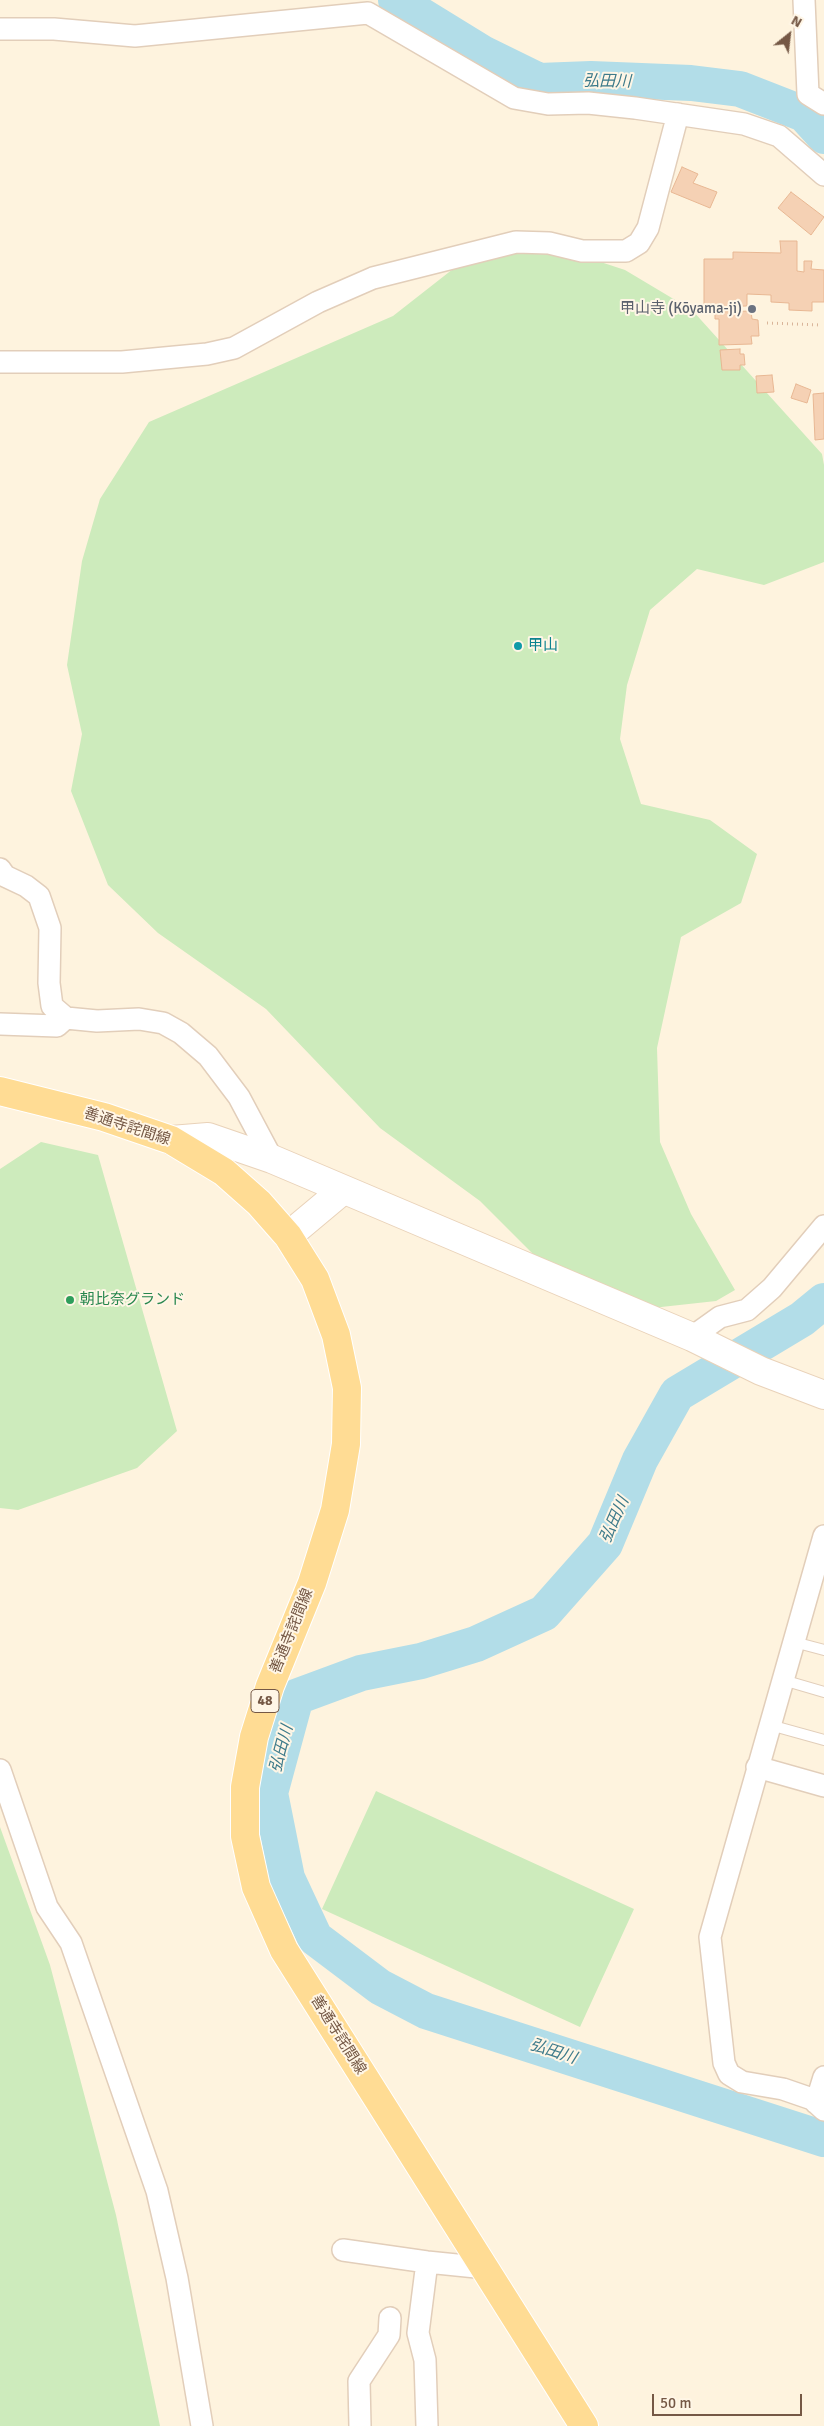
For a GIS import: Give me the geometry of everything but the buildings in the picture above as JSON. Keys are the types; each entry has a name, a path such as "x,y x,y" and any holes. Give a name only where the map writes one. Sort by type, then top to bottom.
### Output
{"main road":[{"name":"善通寺詫間線","path":"0,1091 104,1118 171,1140 224,1172 259,1203 288,1236 315,1279 336,1335 347,1388 346,1444 335,1510 312,1583 270,1686 254,1737 245,1787 245,1836 256,1887 284,1950 584,2426"}],"street":[{"path":"804,0 808,94 824,104"},
{"path":"0,29 54,29 136,36 360,6 514,98 548,104 588,103 744,124 779,136 824,175"},
{"path":"0,362 122,362 207,354 234,348 318,302 372,278 516,242 549,243 582,251 626,251 639,243 648,228 678,114"},
{"path":"0,869 5,876 26,886 39,896 50,928 48,983 52,1006 66,1018 163,1023 181,1033 208,1056 239,1097 272,1159"},
{"path":"0,1024 57,1026 66,1018"},
{"path":"171,1140 208,1138 272,1159 698,1340 754,1367 822,1391"},
{"path":"288,1236 343,1190"},
{"path":"698,1340 720,1317 747,1310 772,1288 824,1226"},
{"path":"820,2106 812,2099 783,2089 742,2082 729,2074 724,2063 710,1937 824,1536"},
{"path":"757,1767 824,1786"},
{"path":"0,1770 47,1907 71,1943 157,2191 177,2278 202,2426"},
{"path":"820,2106 824,2077"},
{"path":"343,2250 486,2268"},
{"path":"427,2262 418,2333 425,2360 427,2426"},
{"path":"360,2426 359,2381 388,2335 390,2318"}],"lane":[{"path":"794,1642 824,1650"},
{"path":"783,1680 824,1692"},
{"path":"770,1725 824,1740"}],"path":[{"path":"767,323 821,325"}],"green space":[{"path":"512,245 558,248 625,270 692,310 822,454 824,465 824,562 764,585 697,569 650,610 627,685 620,739 641,804 710,820 757,854 741,903 681,937 657,1048 660,1142 691,1214 735,1290 716,1301 652,1308 533,1254 480,1201 380,1128 266,1009 158,933 108,885 71,791 82,734 67,665 82,561 100,499 149,422 393,316 453,269"},
{"name":"朝比奈グランド","path":"41,1142 98,1155 177,1431 137,1468 18,1510 0,1508 0,1169"},
{"path":"376,1791 634,1909 580,2027 322,1909"},
{"path":"0,1827 50,1965 116,2215 160,2426 0,2426"}],"waterway":[{"name":"弘田川","path":"396,0 484,54 539,81 591,79 691,83 740,89 804,114 824,136"},
{"name":"弘田川","path":"824,1301 802,1319 677,1394 640,1460 605,1544 544,1613 476,1644 421,1661 361,1673 296,1697 270,1793 287,1878 315,1938 380,1987 426,2011 824,2139"}],"place":[{"name":"甲山寺 (Kōyama-ji)","path":"752,309"},
{"name":"甲山","path":"518,646"},
{"name":"朝比奈グランド","path":"70,1300"}]}
